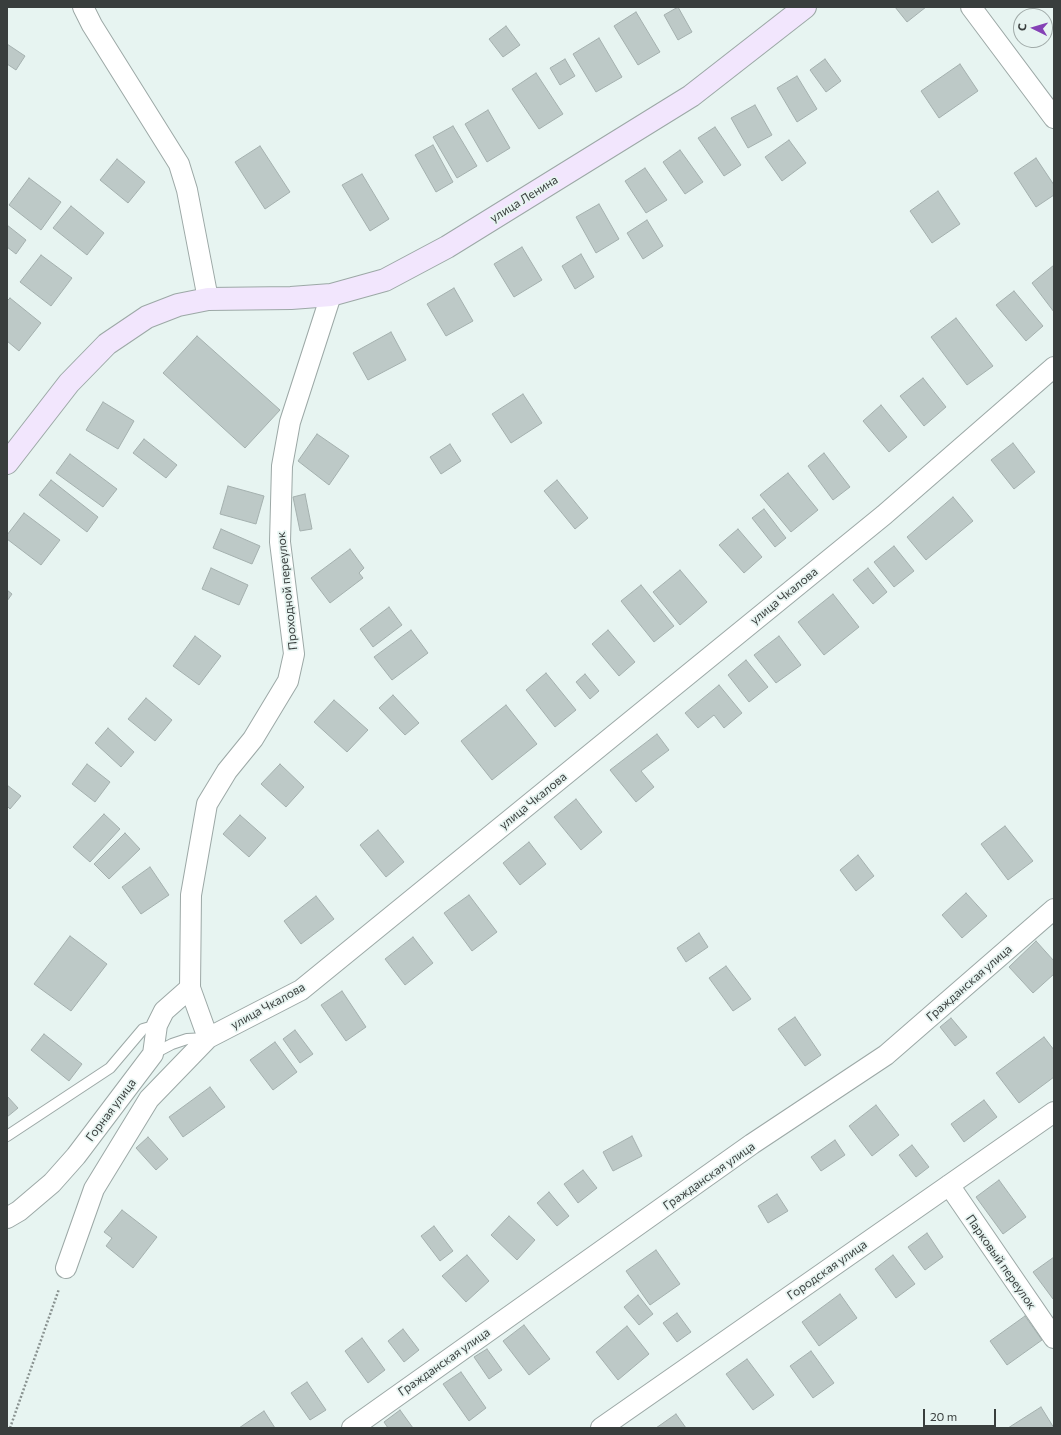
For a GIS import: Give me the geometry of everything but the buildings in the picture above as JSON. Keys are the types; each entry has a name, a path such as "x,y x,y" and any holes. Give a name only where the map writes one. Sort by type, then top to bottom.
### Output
{"main road":[{"name":"улица Ленина","path":"7,463 69,383 107,344 147,317 178,305 208,299 292,298 331,295 385,280 447,247 691,96 805,7"}],"street":[{"path":"83,7 92,25 180,164 187,190 208,299"},
{"path":"971,7 1054,118"},
{"name":"Проходной переулок","path":"190,988 191,895 207,804 226,771 253,739 288,681 294,654 280,542 282,466 290,422 331,295"},
{"name":"улица Чкалова","path":"66,1268 94,1189 145,1105 208,1038 301,990 884,515 1054,367"},
{"name":"Гражданская улица","path":"352,1428 746,1149 886,1055 1054,909"},
{"path":"190,988 208,1038"},
{"name":"Горная улица","path":"7,1218 19,1211 52,1183 76,1156 153,1054 157,1025 164,1011 190,988"},
{"name":"Городская улица","path":"601,1428 1054,1112"},
{"name":"Парковый переулок","path":"949,1185 1054,1338"}],"lane":[{"path":"7,1136 110,1068 143,1029 157,1025"},
{"path":"153,1054 172,1044 187,1040 208,1038"}],"path":[{"path":"10,1428 66,1268"}]}
